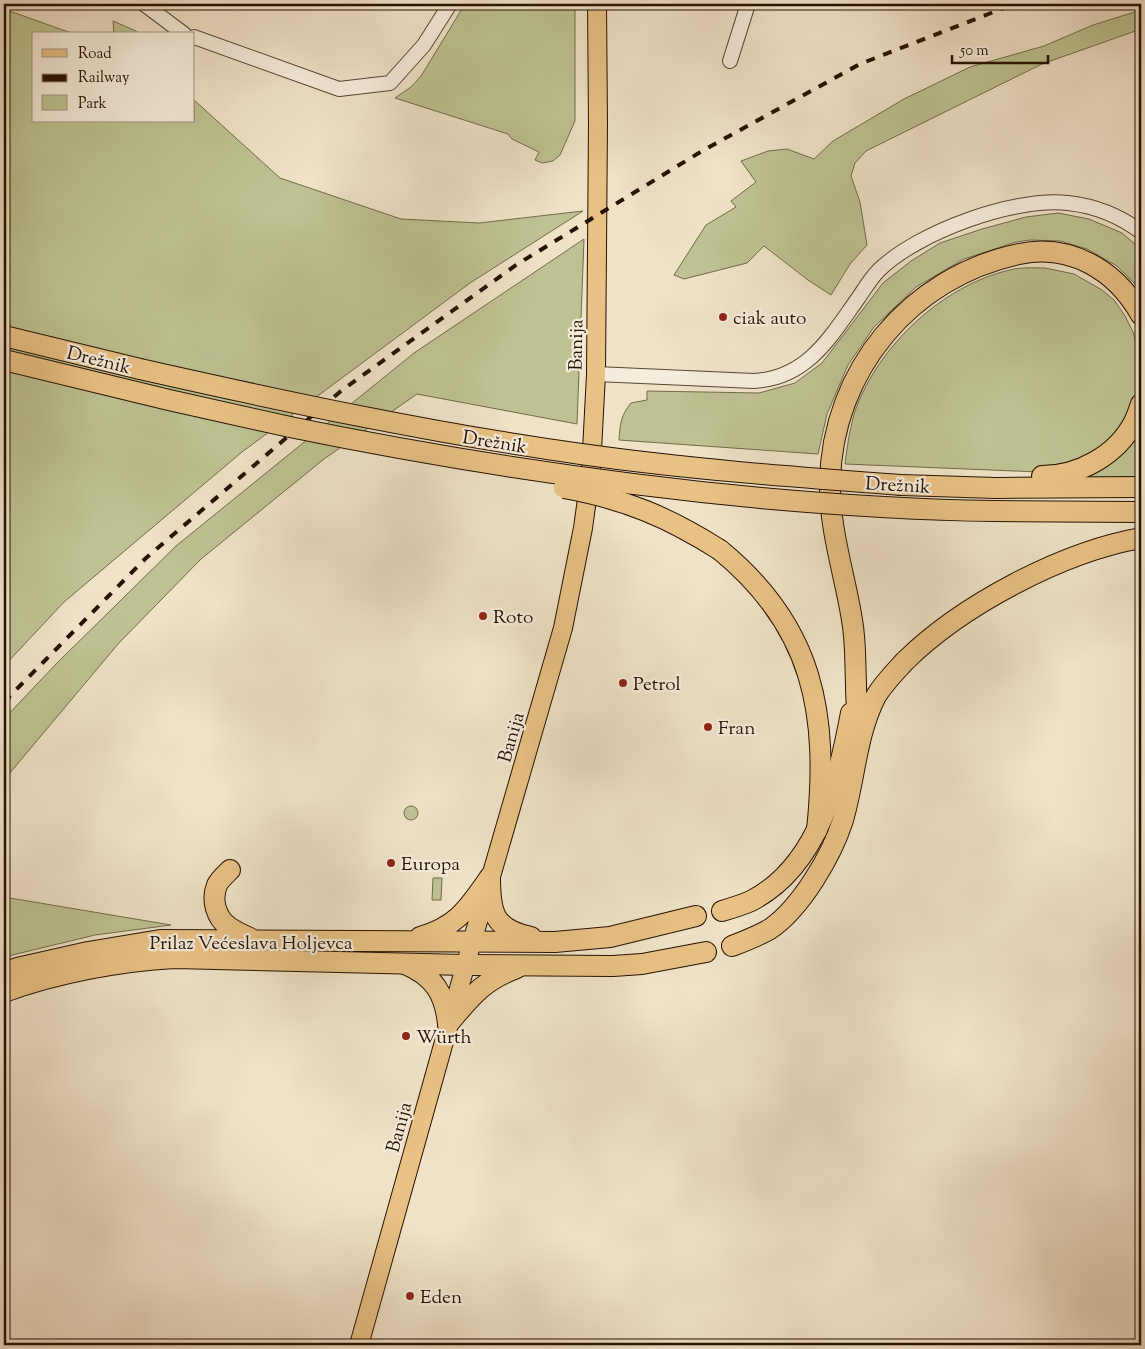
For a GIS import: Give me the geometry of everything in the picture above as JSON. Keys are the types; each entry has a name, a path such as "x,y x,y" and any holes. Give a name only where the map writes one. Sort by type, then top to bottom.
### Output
{"highway":[{"path":"860,740 856,658 852,621 835,533 830,483 832,456 840,415 866,358 902,315 929,293 963,273 996,259 1028,252 1060,253 1090,262 1115,280 1140,316"},
{"name":"Drežnik","path":"4,336 291,403 364,418 507,443 608,458 793,477 901,485 996,488 1141,487"},
{"name":"Drežnik","path":"4,360 240,416 362,442 585,478 726,494 897,508 1141,512"},
{"path":"996,488 1012,477 1069,473 1091,464 1109,453 1122,439 1134,422 1141,404"},
{"path":"455,458 468,468 482,474 578,490 627,503 667,519 720,550 740,566 763,591 794,638 807,668 815,701 820,740 817,830"},
{"path":"732,946 751,939 771,928 807,890 824,863 843,820 860,740 868,713 877,694 891,675 920,647 954,621 996,594 1041,572 1088,553 1141,538"},
{"path":"722,911 751,901 787,874 804,852 817,830 839,767 856,684"},
{"path":"230,870 218,883 215,892 215,906 218,914 229,927 254,940"},
{"path":"404,942 448,926 466,910 490,877"},
{"path":"490,877 491,904 494,916 498,922 521,935 555,942 610,936 696,916"},
{"name":"Prilaz Većeslava Holjevca","path":"4,973 17,968 88,952 160,940 555,942"},
{"name":"Prilaz Većeslava Holjevca","path":"4,992 23,985 92,969 148,959 613,966 642,964 706,952"},
{"path":"403,963 417,968 435,984 442,995 446,1007 448,1024"},
{"path":"448,1024 482,986 501,974 526,965"}],"main road":[{"name":"Banija","path":"359,1345 448,1024 567,614 583,528 592,470 596,374 597,4"}],"street":[{"path":"144,4 181,32"},
{"path":"195,37 340,89 390,83 424,45 450,4"},
{"path":"730,61 748,4"},
{"path":"596,374 754,381 777,378 790,373 804,365 814,355 829,338 873,276 894,257 917,242 948,227 984,215 1044,202 1068,203 1106,212 1141,232"}],"green space":[{"path":"465,4 575,4 575,121 560,155 553,161 542,163 535,160 539,152 512,139 508,134 395,98 411,87 421,76"},
{"path":"4,9 68,32 32,32 32,122 195,122 195,101 280,178 401,219 479,223 583,211 470,283 242,452 64,602 4,666"},
{"path":"1141,10 1141,29 1042,64 866,151 855,163 851,176 860,202 867,245 850,264 831,295 764,246 747,263 684,279 674,275 706,225 736,207 731,201 756,182 741,161 768,151 787,149 814,159 833,141 904,99 970,67 1044,46 1093,25"},
{"path":"113,21 137,32 114,32"},
{"path":"1058,213 1089,219 1122,233 1141,249 1141,293 1137,286 1117,266 1087,249 1060,241 1030,240 1016,242 964,259 916,287 874,327 848,365 827,414 818,454 619,440 625,412 631,403 647,400 647,391 759,393 795,383 822,363 883,283 911,261 940,243 982,229 1026,217"},
{"path":"584,239 577,424 417,394 324,459 201,559 118,644 4,780 4,719 57,663 176,546 414,353"},
{"path":"1045,268 1074,274 1102,290 1114,300 1133,332 1139,352 1141,371 1139,388 1134,405 1116,436 1087,460 1039,472 845,464 853,417 866,387 896,342 916,322 938,304 961,289 985,278 1014,269"},
{"path":"1141,421 1141,478 1078,479"},
{"path":"411,806 416,808 418,813 416,818 411,820 406,818 404,813 406,808"},
{"path":"433,878 442,878 441,900 432,900"},
{"path":"4,897 171,925 95,935 4,957"}],"railway":[{"path":"4,702 146,558 341,391 516,265 702,151 860,64 1014,4"}],"place":[{"name":"ciak auto","path":"723,317"},
{"name":"Roto","path":"483,616"},
{"name":"Petrol","path":"623,683"},
{"name":"Fran","path":"708,727"},
{"name":"Europa","path":"391,863"},
{"name":"Würth","path":"406,1036"},
{"name":"Eden","path":"410,1296"}]}
